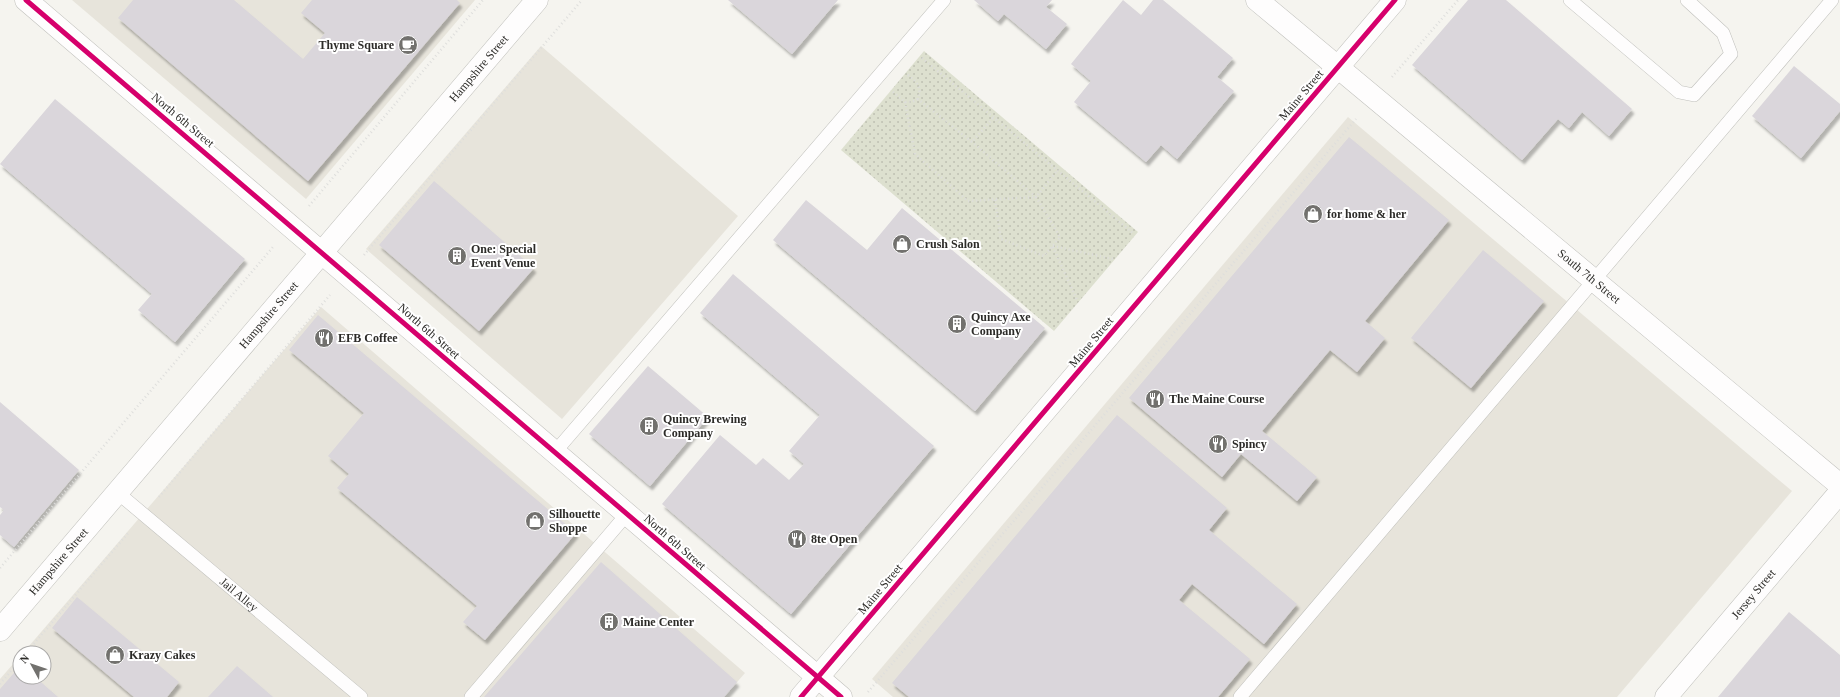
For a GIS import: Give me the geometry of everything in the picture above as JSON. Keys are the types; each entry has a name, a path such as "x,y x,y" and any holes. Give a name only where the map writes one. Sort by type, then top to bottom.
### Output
{"street":[{"name":"North 6th Street","path":"26,0 841,697"},
{"name":"Hampshire Street","path":"0,630 537,0"},
{"name":"South 7th Street","path":"1257,0 1840,485"},
{"name":"Maine Street","path":"801,697 1395,0"},
{"name":"Jersey Street","path":"1666,697 1840,492"}],"lane":[{"path":"555,452 944,0"},
{"path":"1570,0 1679,92 1694,95 1731,54 1723,33 1687,0"},
{"path":"1240,697 1832,0"},
{"name":"Jail Alley","path":"118,493 361,697"},
{"path":"471,697 627,514"}],"path":[{"path":"0,568 483,0"},
{"path":"33,645 582,0"},
{"path":"866,693 1458,0"},
{"path":"906,44 1134,234"},
{"path":"892,61 918,84 921,91 918,99 972,142 1036,197 1060,236 1044,256 1001,239 995,200"},
{"path":"905,102 915,154 968,202 1036,197 1058,171"},
{"path":"972,142 993,118"},
{"path":"1053,246 1112,259"},
{"path":"1053,246 1077,300"},
{"path":"0,684 12,670"}],"shaded area":[{"path":"72,0 475,0 306,199"},
{"path":"541,46 738,216 562,419 366,249"},
{"path":"1348,117 1792,491 1617,697 893,697 872,679"},
{"path":"321,307 745,673 724,697 0,697 0,679 12,665 12,685 52,685 52,645 30,645"}],"green space":[{"path":"924,51 1138,232 1054,331 841,150"}],"building":[{"path":"133,0 234,0 303,59 325,33 301,13 312,0 457,0 460,3 308,181 118,18"},
{"path":"728,0 838,0 792,54"},
{"path":"974,0 1052,0 1046,7 1067,24 1046,49 1004,14 998,21"},
{"path":"1123,0 1141,15 1153,0 1163,0 1233,58 1217,77 1234,91 1177,159 1161,145 1146,162 1074,102 1091,81 1071,64"},
{"path":"1468,0 1506,0 1632,109 1609,136 1582,112 1569,128 1558,119 1522,160 1412,65"},
{"path":"1794,66 1840,104 1840,111 1801,158 1752,116"},
{"path":"55,99 245,259 175,342 138,310 152,294 0,164"},
{"path":"1349,137 1449,220 1365,321 1385,338 1357,372 1330,350 1262,431 1317,477 1297,501 1241,454 1222,477 1129,398"},
{"name":"One: Special Event Venue","path":"434,181 534,268 479,331 379,245"},
{"name":"Quincy Axe Company","path":"806,200 867,250 902,208 1045,328 975,411 773,240"},
{"path":"1483,250 1544,301 1471,388 1411,338"},
{"path":"733,274 934,446 791,614 662,504 720,435 756,465 763,458 789,480 804,464 789,451 820,415 700,313"},
{"path":"318,315 576,533 485,640 463,622 477,606 337,488 349,474 328,456 364,413 289,350"},
{"name":"Quincy Brewing Company","path":"648,366 708,417 650,486 589,434"},
{"path":"0,402 79,470 14,547 0,535 0,515 4,510 0,507"},
{"path":"1117,415 1227,508 1209,530 1297,604 1264,644 1192,584 1179,600 1250,659 1218,697 909,697 892,683"},
{"name":"Maine Center","path":"601,562 737,682 724,697 484,697"},
{"name":"Krazy Cakes","path":"77,597 179,682 167,697 134,697 52,628"},
{"path":"1789,612 1840,655 1840,697 1718,697"},
{"path":"237,666 273,697 208,697"},
{"path":"12,675 12,685 44,685 58,697 0,697 0,689"}],"cycle path":[{"path":"26,0 841,697"},
{"path":"801,697 1395,0"}],"place":[{"name":"Thyme Square","path":"408,45"},
{"name":"for home & her","path":"1313,214"},
{"name":"Crush Salon","path":"902,244"},
{"name":"One: Special Event Venue","path":"457,256"},
{"name":"Quincy Axe Company","path":"957,324"},
{"name":"EFB Coffee","path":"324,338"},
{"name":"The Maine Course","path":"1155,399"},
{"name":"Quincy Brewing Company","path":"649,426"},
{"name":"Spincy","path":"1218,444"},
{"name":"Silhouette Shoppe","path":"535,521"},
{"name":"8te Open","path":"797,539"},
{"name":"Maine Center","path":"609,622"},
{"name":"Krazy Cakes","path":"115,655"}]}
